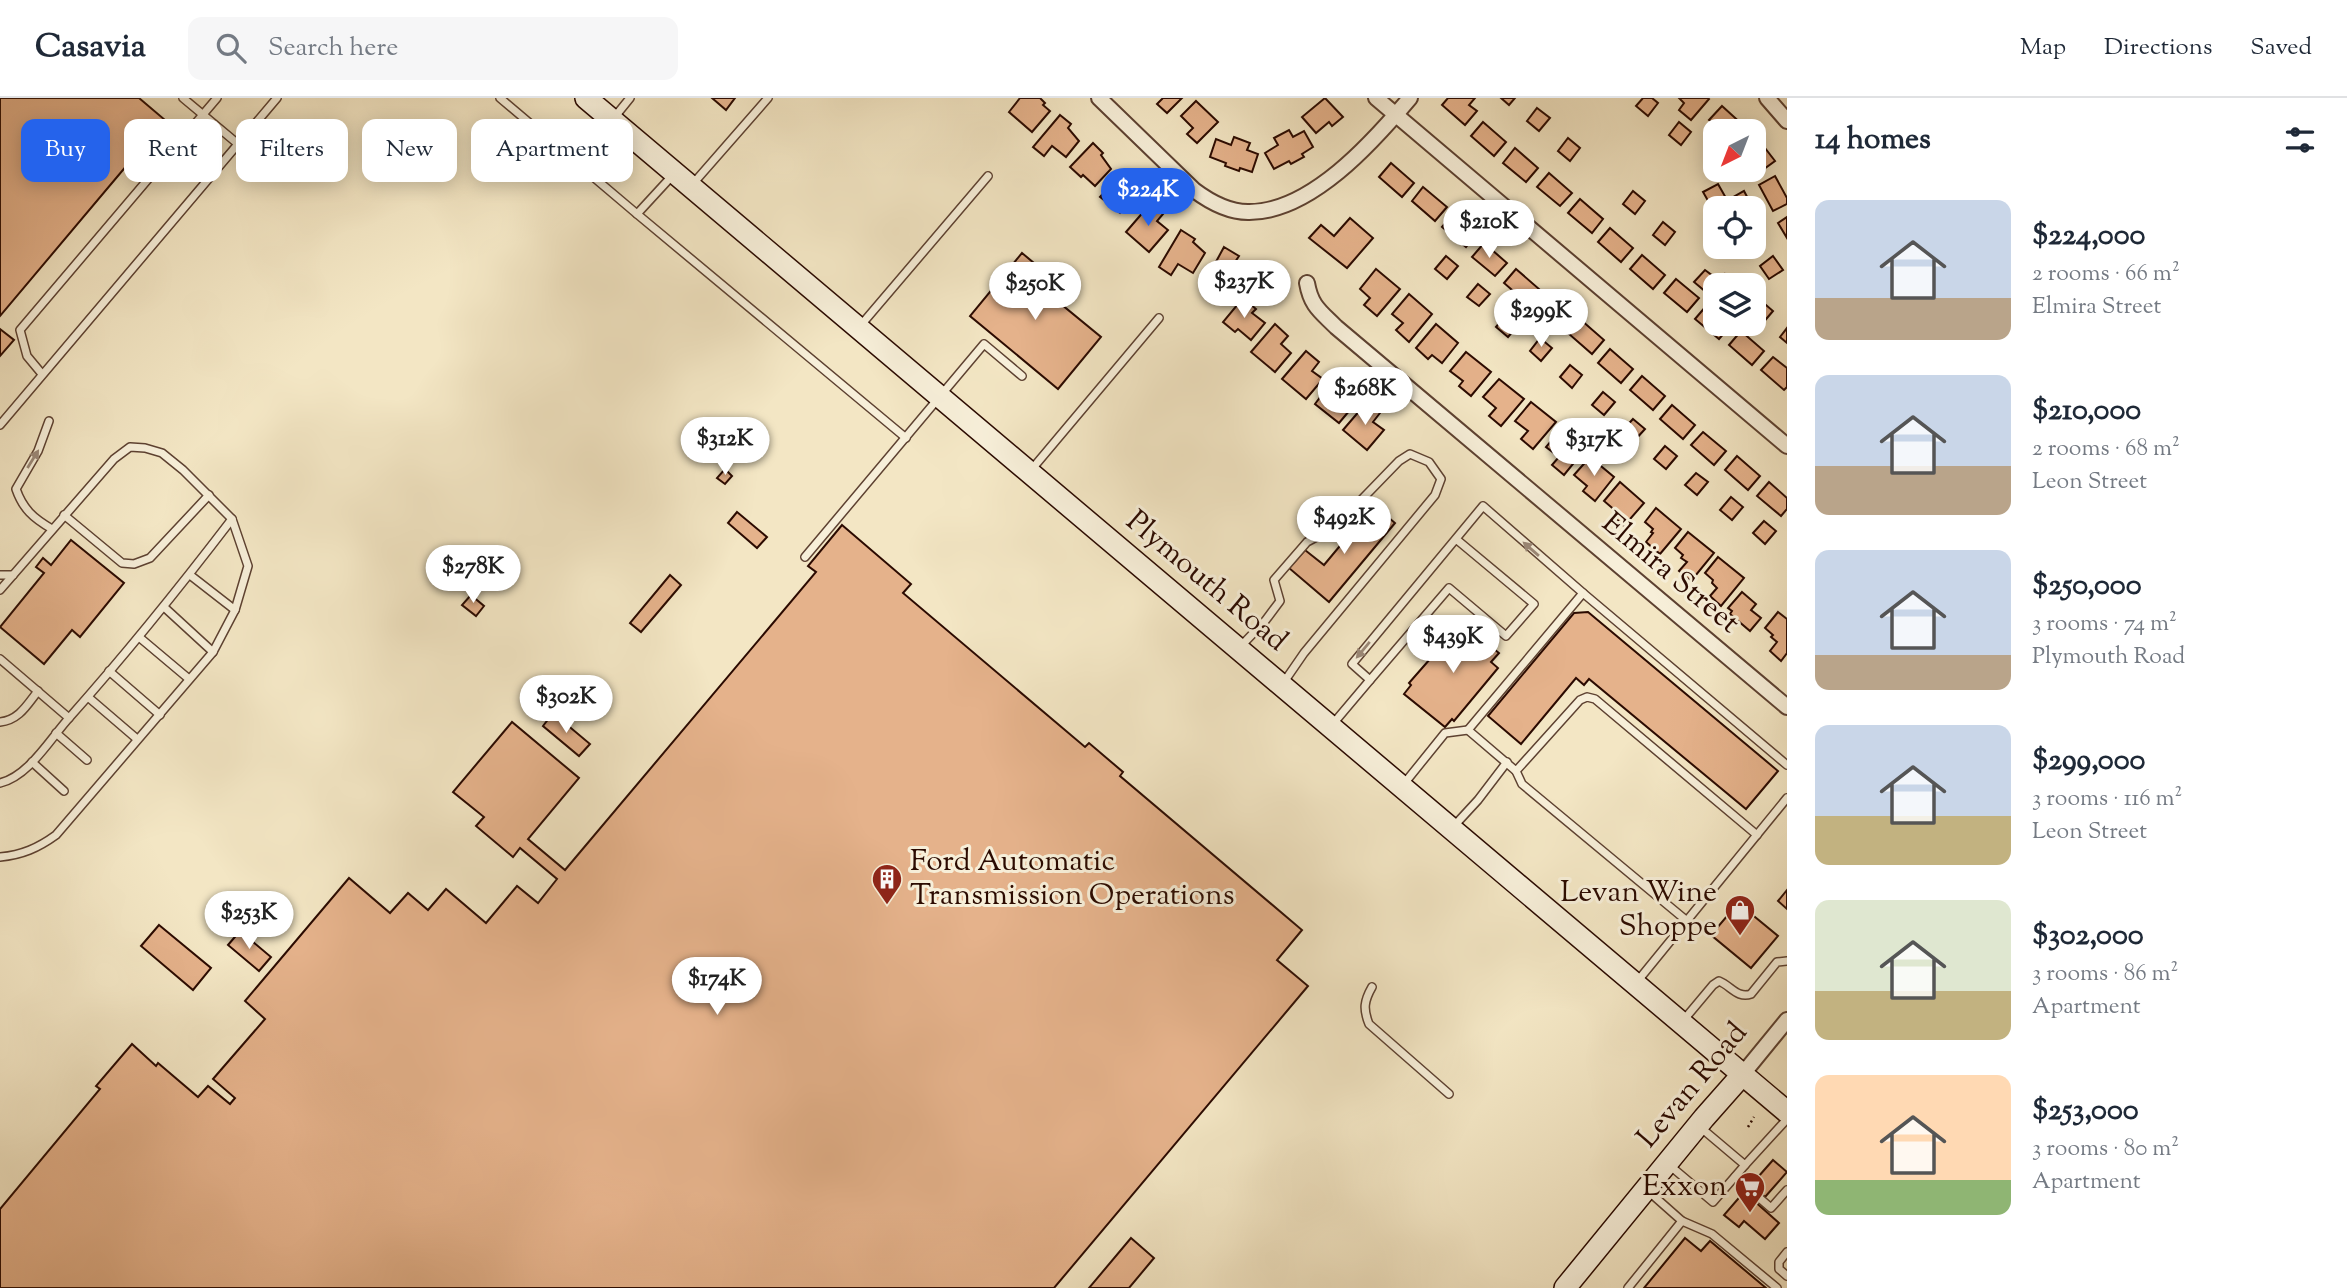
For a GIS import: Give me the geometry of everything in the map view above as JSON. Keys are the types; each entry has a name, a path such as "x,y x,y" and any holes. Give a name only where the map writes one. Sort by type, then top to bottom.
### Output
{"main road":[{"name":"Plymouth Road","path":"586,98 611,119"},
{"name":"Plymouth Road","path":"633,138 1787,1112"},
{"name":"Levan Road","path":"1565,1288 1742,1074"}],"street":[{"path":"1099,98 1194,190 1210,202 1247,212 1277,208 1330,179 1361,152 1410,98"},
{"path":"1376,98 1787,446"},
{"path":"1767,98 1787,121"},
{"name":"Elmira Street","path":"1307,283 1310,299 1336,327 1787,708"},
{"name":"Levan Road","path":"1742,1074 1787,1020"}],"lane":[{"path":"183,98 236,142"},
{"path":"43,374 27,356 20,330 216,98"},
{"path":"259,119 277,98"},
{"path":"500,98 906,438"},
{"path":"613,119 631,98"},
{"path":"637,214 683,180 768,98"},
{"path":"0,425 236,146"},
{"path":"858,328 988,176"},
{"path":"1029,472 1159,318"},
{"path":"805,557 984,344 1022,376"},
{"path":"49,421 38,451 16,489 21,503 32,518 52,529"},
{"path":"0,590 114,459 130,447 162,453 232,519 248,566 234,610 213,652 160,715 56,835 40,847 19,855 0,857"},
{"path":"1238,649 1280,601 1274,579 1307,542 1335,527 1399,461 1410,454 1429,462 1441,479 1435,495 1304,653 1281,685"},
{"path":"64,515 122,563 134,564 150,558 208,495"},
{"path":"1370,680 1352,664 1483,506 1787,765"},
{"path":"0,783 17,776 32,762 164,607 232,519"},
{"path":"1330,727 1449,588 1507,636 1534,604 1456,538"},
{"path":"0,575 13,575"},
{"path":"190,575 234,610"},
{"path":"1401,787 1446,733 1468,730 1583,593"},
{"path":"164,607 213,652"},
{"path":"139,637 189,679"},
{"path":"0,659 69,718"},
{"path":"109,671 160,715"},
{"path":"0,722 9,721 19,715 38,691"},
{"path":"88,697 137,739"},
{"path":"1516,771 1580,700 1587,697 1595,699 1757,835"},
{"path":"1468,730 1507,762 1516,771 1522,784 1687,921"},
{"path":"56,733 87,760"},
{"path":"32,762 64,791"},
{"path":"1451,829 1478,800 1507,762"},
{"path":"1636,984 1787,798"},
{"path":"1682,1023 1719,981 1739,995 1746,996 1751,994 1777,962 1787,961"},
{"path":"1372,987 1363,1010 1369,1024 1450,1094"},
{"path":"1667,1163 1713,1202 1787,1119"},
{"path":"1697,1126 1745,1165"},
{"path":"1735,1177 1771,1208 1787,1190"},
{"path":"1645,1189 1682,1221 1712,1234 1777,1288"},
{"path":"1628,1288 1682,1221"},
{"path":"1787,1252 1779,1262 1779,1269 1787,1276"}],"path":[{"path":"1748,1127 1754,1117"}],"building":[{"path":"0,98 139,98 164,119 124,119 124,169 0,316"},
{"path":"712,98 735,98 726,110"},
{"path":"1020,98 1040,98 1050,111 1032,132 1009,112"},
{"path":"1163,98 1182,98 1167,113 1157,104"},
{"path":"1325,98 1343,117 1332,126 1329,122 1316,133 1302,117"},
{"path":"1448,98 1475,98 1469,105 1477,111 1465,125 1442,105"},
{"path":"1501,98 1515,98 1509,105"},
{"path":"1643,98 1652,98 1658,103 1648,116 1636,106"},
{"path":"1679,98 1709,99 1691,120 1679,110 1684,103"},
{"path":"1196,101 1218,122 1197,143 1187,134 1193,128 1181,116"},
{"path":"1722,106 1736,119 1710,119"},
{"path":"1537,108 1550,118 1539,131 1527,121"},
{"path":"1060,115 1071,124 1068,128 1079,141 1066,157 1052,146 1044,156 1033,147"},
{"path":"1483,122 1506,142 1494,156 1471,136"},
{"path":"1679,122 1691,132 1681,145 1669,135"},
{"path":"1289,130 1293,137 1304,131 1313,147 1302,154 1304,157 1274,169 1265,153 1278,145 1274,138"},
{"path":"1234,137 1250,143 1247,150 1258,154 1252,172 1225,166 1226,163 1210,157 1216,139 1231,145"},
{"path":"1568,138 1580,148 1570,161 1558,151"},
{"path":"1093,143 1103,153 1101,155 1111,169 1095,186 1070,167"},
{"path":"1515,148 1538,168 1526,182 1503,163"},
{"path":"1766,149 1775,161 1766,168"},
{"path":"1391,163 1414,183 1402,197 1379,177"},
{"path":"1549,173 1572,193 1560,206 1537,187"},
{"path":"1121,174 1131,184 1128,187 1141,199 1129,212 1125,208 1120,213 1100,197"},
{"path":"1775,176 1787,198 1787,204 1773,211 1759,185"},
{"path":"1718,184 1725,196 1705,196 1703,192"},
{"path":"1423,187 1447,207 1435,221 1412,201"},
{"path":"1633,191 1645,201 1635,214 1623,204"},
{"path":"1580,199 1603,219 1592,233 1568,213"},
{"path":"1151,203 1163,214 1157,221 1168,230 1149,252 1126,232"},
{"path":"1454,213 1477,233 1466,247 1442,227"},
{"path":"1787,217 1787,238 1778,223"},
{"path":"1350,218 1373,238 1347,268 1309,238 1321,225 1334,236"},
{"path":"1663,222 1675,232 1665,245 1653,235"},
{"path":"1610,228 1633,248 1621,262 1598,242"},
{"path":"1181,230 1195,239 1193,242 1205,253 1193,273 1178,264 1171,275 1159,267"},
{"path":"1484,243 1507,263 1495,276 1472,257"},
{"path":"1224,247 1239,256 1235,262 1249,273 1234,299 1205,282"},
{"path":"1022,253 1059,284 1050,295 1101,337 1058,389 970,316"},
{"path":"1642,255 1665,275 1653,289 1630,269"},
{"path":"1446,256 1458,266 1447,279 1435,269"},
{"path":"1773,256 1783,270 1769,279 1760,266"},
{"path":"1376,269 1400,289 1377,316 1364,305 1370,298 1360,289"},
{"path":"1516,269 1539,289 1527,303 1504,283"},
{"path":"1705,270 1709,273 1703,273 1703,290 1694,282"},
{"path":"1676,279 1699,298 1687,312 1664,293"},
{"path":"1478,284 1490,294 1479,306 1467,297"},
{"path":"1549,293 1573,313 1561,327 1538,307"},
{"path":"1409,294 1432,314 1409,342 1396,330 1403,323 1392,314"},
{"path":"1243,298 1256,309 1252,313 1265,323 1251,340 1238,329 1235,332 1223,322"},
{"path":"1766,305 1773,311 1766,319"},
{"path":"1703,310 1703,326 1695,319"},
{"path":"1507,314 1519,324 1508,337 1496,327"},
{"path":"1581,320 1604,340 1592,354 1569,334"},
{"path":"1275,324 1288,336 1281,344 1291,353 1275,372 1251,352"},
{"path":"1436,324 1458,343 1442,363 1432,355 1428,359 1416,348"},
{"path":"1787,328 1787,343 1780,337"},
{"path":"0,329 14,340 0,356"},
{"path":"1737,336 1747,336 1764,351 1752,365 1729,345"},
{"path":"1540,338 1552,348 1541,361 1530,351"},
{"path":"1610,349 1633,369 1621,383 1598,363"},
{"path":"1306,351 1319,362 1312,371 1323,379 1306,399 1282,379"},
{"path":"1466,352 1491,372 1471,396 1459,386 1463,381 1450,371"},
{"path":"1773,357 1787,368 1787,387 1784,390 1761,370"},
{"path":"1570,365 1582,375 1572,388 1560,377"},
{"path":"1336,376 1351,388 1345,395 1355,404 1339,423 1315,404"},
{"path":"1642,376 1665,396 1653,410 1630,390"},
{"path":"1499,379 1524,399 1501,426 1489,416 1496,408 1483,397"},
{"path":"1603,392 1615,402 1604,415 1592,405"},
{"path":"1367,402 1380,413 1373,422 1384,430 1367,450 1343,430"},
{"path":"1531,402 1556,422 1533,449 1521,439 1528,431 1515,421"},
{"path":"1672,405 1695,425 1683,439 1660,419"},
{"path":"1633,419 1645,429 1634,441 1622,431"},
{"path":"1562,428 1586,448 1564,475 1552,465 1559,457 1546,447"},
{"path":"1703,432 1726,451 1714,465 1691,445"},
{"path":"1665,446 1677,456 1666,469 1654,459"},
{"path":"1737,456 1760,476 1748,490 1725,470"},
{"path":"1590,457 1614,477 1595,501 1583,491 1587,486 1574,475"},
{"path":"725,469 732,476 725,484 717,478"},
{"path":"1696,473 1708,482 1697,495 1685,485"},
{"path":"1620,482 1644,503 1624,526 1613,516 1617,512 1604,501"},
{"path":"1769,482 1787,498 1787,509 1781,516 1757,496"},
{"path":"1731,497 1743,507 1732,520 1720,510"},
{"path":"1374,505 1395,523 1329,602 1289,568 1305,550 1324,565"},
{"path":"1656,508 1681,529 1660,554 1646,542 1653,529 1645,522"},
{"path":"737,512 767,537 757,548 728,523"},
{"path":"1764,521 1776,531 1765,544 1753,533"},
{"name":"Ford Automatic Transmission Operations","path":"842,525 911,584 903,593 1085,747 1089,743 1123,772 1120,776 1302,930 1277,960 1308,986 1054,1288 0,1288 0,1209 100,1089 96,1086 132,1044 156,1066 158,1063 198,1097 208,1086 230,1104 235,1098 213,1079 265,1019 245,1001 349,878 390,913 408,893 428,910 446,889 486,923 517,886 538,903 557,879 520,848 513,857 476,826 484,817 453,792 512,722 579,778 528,839 565,870 816,572 808,566"},
{"path":"1688,532 1714,553 1691,581 1679,571 1687,562 1675,548"},
{"path":"71,540 124,583 80,637 72,630 44,664 0,627 44,573 36,567 43,558 51,565"},
{"path":"1718,557 1744,578 1721,606 1710,596 1717,588 1705,573"},
{"path":"670,575 681,585 641,632 630,623"},
{"path":"1742,592 1756,604 1751,610 1761,618 1750,631 1730,614 1732,611 1728,608"},
{"path":"471,595 484,606 476,616 462,605"},
{"path":"1588,612 1778,771 1746,809 1589,679 1584,685 1576,678 1521,744 1488,716 1574,613"},
{"path":"1778,612 1787,619 1787,653 1781,661 1770,651 1777,642 1765,628"},
{"path":"1464,625 1499,653 1491,662 1498,668 1454,721 1452,719 1445,727 1404,694 1411,685 1409,683 1430,659 1424,654 1434,642 1440,646 1453,630 1457,634"},
{"path":"553,713 590,744 579,756 543,726"},
{"path":"1787,890 1787,909 1778,901"},
{"path":"1738,903 1778,936 1751,968 1711,935"},
{"path":"159,925 211,968 193,990 141,946"},
{"path":"240,931 271,957 259,971 228,945"},
{"path":"1773,1160 1787,1172 1765,1197 1751,1185"},
{"path":"1744,1192 1779,1223 1765,1239 1744,1221 1739,1227 1724,1215"},
{"path":"1131,1238 1154,1258 1129,1288 1089,1288"},
{"path":"1685,1238 1701,1251 1710,1241 1766,1288 1644,1288"}],"place":[{"name":"Ford Automatic Transmission Operations","path":"887,906"},
{"name":"Levan Wine Shoppe","path":"1740,937"},
{"name":"Exxon","path":"1750,1214"}]}
